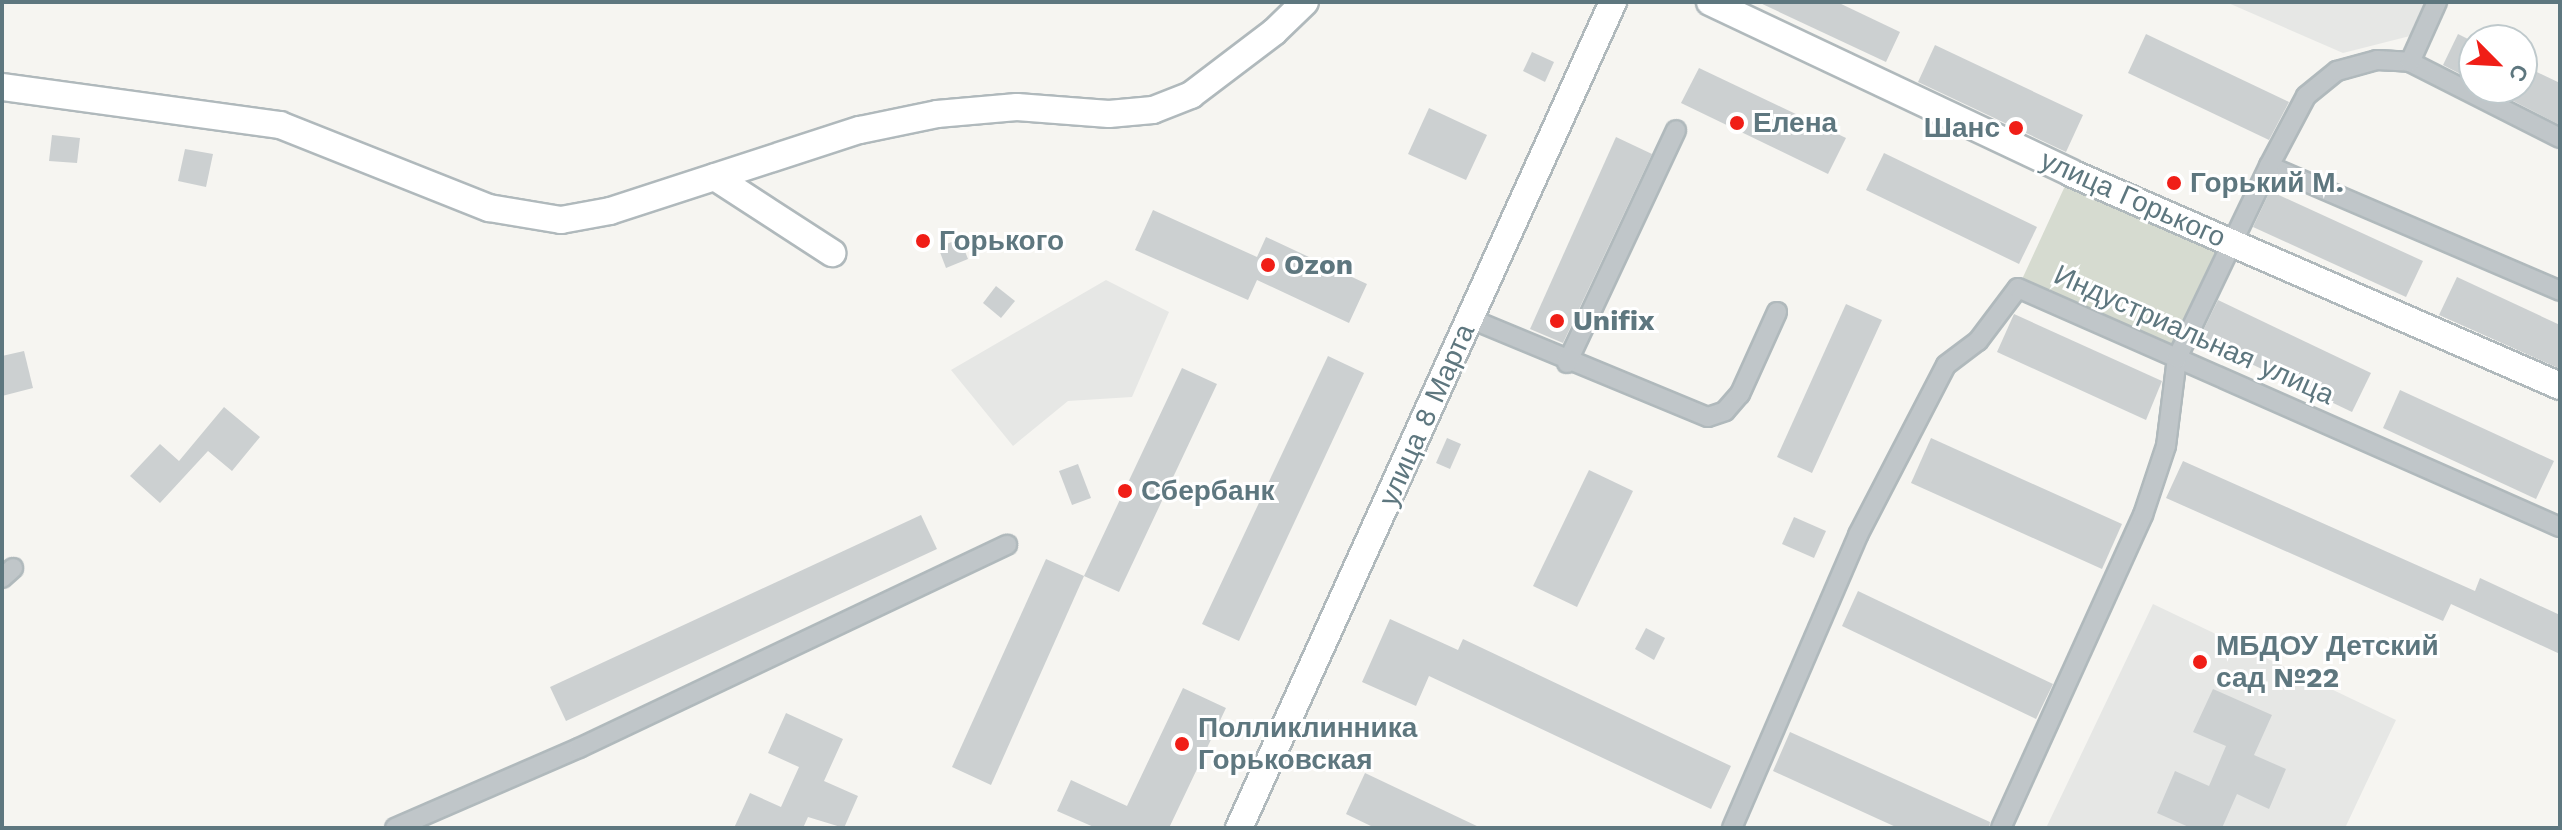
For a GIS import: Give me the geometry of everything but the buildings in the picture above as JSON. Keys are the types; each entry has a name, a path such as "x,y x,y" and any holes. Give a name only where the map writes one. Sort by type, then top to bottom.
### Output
{"street":[{"path":"2,87 280,125 489,208 561,220 715,177 860,130 937,114 1017,107 1109,114 1153,110 1191,95 1274,32 1305,2"},
{"name":"улица 8 Марта","path":"1239,828 1613,2"},
{"name":"улица Горького","path":"1710,2 2230,242 2560,386"},
{"path":"2410,62 2437,2"},
{"path":"2001,828 2146,510 2166,446 2177,358 2230,242 2306,96 2337,71 2377,60 2410,62 2560,138"},
{"path":"1567,363 1676,130"},
{"path":"2269,166 2560,291"},
{"path":"715,177 832,253"},
{"name":"Индустриальная улица","path":"1732,828 1858,535 1939,377 1946,365 1978,341 2018,288 2560,527"},
{"path":"1471,319 1567,363 1708,417 1725,411 1740,394 1777,312"},
{"path":"395,828 450,806 1007,545"}],"shaded area":[{"path":"2226,2 2425,2 2410,36 2343,53"},
{"path":"2071,173 2230,242 2177,358 2018,288"},
{"path":"1106,280 1169,312 1132,397 1068,401 1013,446 951,370"},
{"name":"МБДОУ Детский сад №22","path":"2153,604 2396,720 2345,828 2046,828"}],"place":[{"name":"Елена","path":"1737,123"},
{"name":"Шанс","path":"2016,128"},
{"name":"Горький М.","path":"2174,183"},
{"name":"Горького","path":"923,241"},
{"name":"Ozon","path":"1268,265"},
{"name":"Unifix","path":"1557,321"},
{"name":"Сбербанк","path":"1125,491"},
{"name":"МБДОУ Детский сад №22","path":"2200,662"},
{"name":"Полликлинника Горьковская","path":"1182,744"}]}
